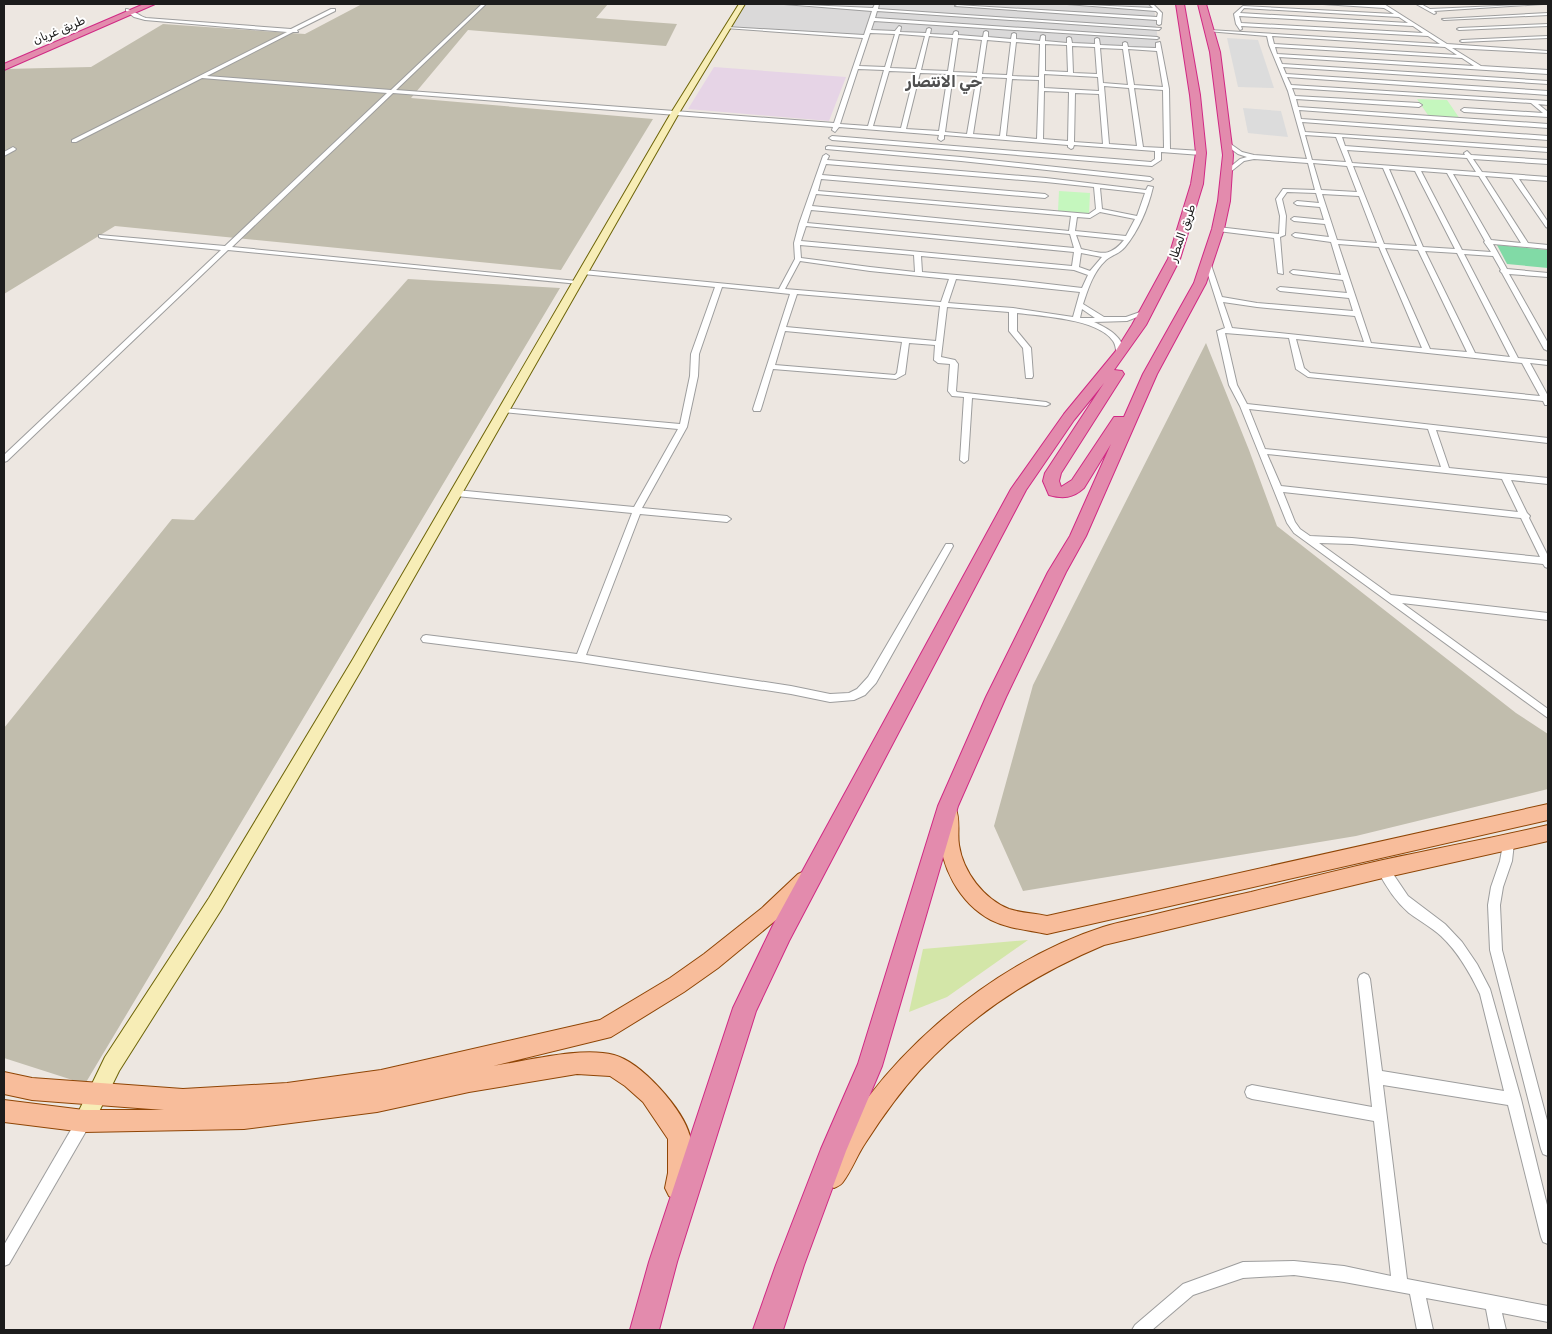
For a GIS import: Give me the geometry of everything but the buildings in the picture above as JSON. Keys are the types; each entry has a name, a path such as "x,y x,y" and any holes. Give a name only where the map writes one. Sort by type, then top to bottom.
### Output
{"highway":[{"name":"طريق غريان","path":"130,11 143,4"},
{"name":"طريق غريان","path":"4,65 130,11 151,4"},
{"path":"1171,4 1181,10"},
{"path":"1174,259 1149,323 1053,473 1051,481 1055,490 1063,494 1070,492 1078,484 1150,374 1190,302 1218,229 1224,201 1228,155 1215,52 1202,4"},
{"name":"طريق المطار","path":"644,1330 663,1262 745,1008 781,933 1011,503 1069,417 1120,354 1174,259 1197,184 1200,153 1195,95 1181,10"},
{"path":"768,1330 790,1265 834,1149 870,1066 948,806 996,697 1057,572 1078,536 1150,374"}],"main road":[{"path":"948,806 950,848 953,861 968,887 985,904 1006,917 1048,925 1372,850 1548,812"},
{"path":"790,1265 850,1144 882,1096 918,1055 972,1006 1042,962 1103,936 1383,869 1508,844 1548,833"},
{"path":"1372,850 1383,869"},
{"path":"4,1082 32,1089 183,1100 287,1094 382,1081 604,1030 649,1003 711,961 769,914 817,868"},
{"path":"4,1111 84,1120 159,1121 253,1117 377,1101 469,1081 577,1063 613,1065 633,1078 651,1094 666,1114 679,1137 680,1173 663,1262"}],"street":[{"path":"4,459 484,4"},
{"path":"4,1259 84,1120 112,1064 215,904 675,113 742,4"},
{"path":"786,4 876,6 902,10 1159,29"},
{"path":"902,10 903,4"},
{"path":"927,12 929,4"},
{"path":"1069,4 1158,10"},
{"path":"1151,4 1158,10 1160,19 1157,38 1166,89 1167,150"},
{"path":"1325,4 1387,7"},
{"path":"1381,4 1497,78 1548,115"},
{"path":"1418,4 1486,48"},
{"path":"1429,10 1541,4"},
{"path":"955,14 957,5 1160,19"},
{"path":"1241,33 1236,14 1243,5 1401,16"},
{"path":"781,291 798,259 797,243 802,224 820,177 876,6"},
{"path":"74,141 296,31 333,10"},
{"path":"130,11 136,16 145,19 296,31"},
{"path":"1236,14 1415,26"},
{"path":"1444,20 1548,14"},
{"path":"872,19 1157,38"},
{"path":"870,128 900,21"},
{"path":"903,130 930,23"},
{"path":"1238,24 1430,36"},
{"path":"939,147 957,25"},
{"path":"1459,29 1548,25"},
{"path":"970,135 987,27"},
{"path":"727,28 867,34 897,33 1159,50"},
{"path":"1003,138 1015,29"},
{"path":"1040,140 1043,31"},
{"path":"1209,31 1548,53"},
{"path":"1069,32 1071,74"},
{"path":"1097,34 1106,145"},
{"path":"1269,35 1271,45 1292,97 1327,222 1368,343"},
{"path":"1124,36 1140,148"},
{"path":"1441,42 1548,37"},
{"path":"1271,45 1464,57"},
{"path":"1410,54 1437,96"},
{"path":"1276,55 1548,72"},
{"path":"1280,65 1548,82"},
{"path":"856,67 1042,80"},
{"path":"1042,72 1100,76"},
{"path":"1284,75 1548,93"},
{"path":"203,77 1200,153"},
{"path":"1101,84 1166,89"},
{"path":"1288,86 1548,103"},
{"path":"1041,89 1102,93"},
{"path":"1071,183 1072,91"},
{"path":"1412,94 1427,118"},
{"path":"1292,97 1419,105"},
{"path":"1456,97 1472,121"},
{"path":"1295,108 1548,126"},
{"path":"1464,110 1548,115"},
{"path":"1448,119 1453,131 1526,245"},
{"path":"1298,120 1548,138"},
{"path":"1302,132 1548,150"},
{"path":"1338,136 1381,246 1427,350"},
{"path":"832,138 1152,164 1158,160 1158,149"},
{"path":"1225,142 1240,153 1254,157 1548,179"},
{"path":"828,148 961,159 1150,179"},
{"path":"1344,148 1548,162"},
{"path":"961,159 962,149"},
{"path":"4,154 13,150"},
{"path":"1227,172 1242,160 1254,157"},
{"path":"938,172 940,158"},
{"path":"824,162 1046,180 1149,192"},
{"path":"802,224 1078,250 1106,256 1116,253 1128,238 1146,204 1152,164"},
{"path":"1385,166 1421,249 1472,355"},
{"path":"1417,169 1515,359"},
{"path":"1449,171 1548,349"},
{"path":"956,189 958,174"},
{"path":"1514,176 1548,226"},
{"path":"820,177 1045,196"},
{"path":"1042,211 1046,180"},
{"path":"926,203 929,186"},
{"path":"1097,186 1099,210"},
{"path":"1218,229 1282,235 1283,216 1279,199 1283,192 1290,189 1362,194"},
{"path":"813,192 1074,215 1092,215 1099,210 1139,218"},
{"path":"1296,204 1322,205"},
{"path":"952,221 953,205"},
{"path":"809,208 1128,238"},
{"path":"1074,215 1072,232 1078,250 1075,268"},
{"path":"922,236 925,219"},
{"path":"1294,219 1327,222"},
{"path":"1295,235 1381,246 1494,254"},
{"path":"101,236 580,278 720,286 944,304 1013,310 1079,320 1127,319 1145,312"},
{"path":"1277,236 1280,273"},
{"path":"954,238 954,257"},
{"path":"1487,242 1548,247"},
{"path":"797,243 1075,268 1091,274"},
{"path":"916,254 919,274"},
{"path":"1079,320 1079,304 1086,291 1091,274 1106,256"},
{"path":"798,259 826,264 1053,286 1086,291"},
{"path":"1206,262 1229,330"},
{"path":"1503,271 1547,277"},
{"path":"1293,272 1347,278"},
{"path":"952,277 944,304 938,358 941,361 954,364 952,390 955,394 1046,404"},
{"path":"580,658 637,510 683,428 694,376 695,354 720,286"},
{"path":"1280,289 1352,296"},
{"path":"757,409 794,292"},
{"path":"1219,299 1257,305 1358,314"},
{"path":"1079,304 1103,320"},
{"path":"1013,310 1013,331 1027,348 1029,376"},
{"path":"1079,320 1113,336 1120,346 1120,354"},
{"path":"782,329 939,342"},
{"path":"1548,362 1368,343 1229,330 1221,331 1233,385 1244,406 1291,523 1307,539 1391,598 1548,714"},
{"path":"1292,337 1300,369 1308,375 1547,401"},
{"path":"770,366 896,377 901,374 906,340"},
{"path":"1524,360 1547,401"},
{"path":"964,460 968,395"},
{"path":"1244,406 1548,440"},
{"path":"503,410 683,428"},
{"path":"1431,426 1446,470"},
{"path":"1262,451 1548,481"},
{"path":"1505,476 1526,516 1547,564"},
{"path":"1278,489 1526,516"},
{"path":"456,492 727,518"},
{"path":"1307,539 1352,541 1547,564"},
{"path":"426,639 580,658 791,690 830,698 850,697 861,692 872,680 949,546"},
{"path":"1391,598 1548,616"},
{"path":"1508,844 1506,861 1497,887 1494,905 1496,950 1548,1149"},
{"path":"1383,869 1400,896 1445,933 1458,947 1479,977 1492,1009 1548,1237"},
{"path":"1364,979 1400,1284"},
{"path":"1376,1077 1514,1099"},
{"path":"1252,1092 1380,1115"},
{"path":"1140,1330 1188,1289 1243,1270 1294,1268 1344,1274 1548,1314"},
{"path":"1416,1288 1425,1330"},
{"path":"1492,1303 1498,1330"}],"shaded area":[{"path":"362,4 608,4 596,18 677,24 666,46 468,30 411,98 653,119 561,270 115,226 4,294 4,69 91,67 163,24 305,34"},
{"path":"741,4 1150,4 1154,7 1159,50 868,31 866,37 727,28"},
{"path":"1227,38 1258,40 1274,88 1238,87"},
{"path":"714,67 846,77 829,121 688,109"},
{"path":"1243,108 1281,111 1288,137 1248,133"},
{"path":"408,279 560,288 85,1084 4,1058 4,728 172,519 194,520"},
{"path":"1206,343 1277,526 1516,713 1548,734 1548,789 1356,836 1023,891 994,826 1033,685"}],"green space":[{"path":"1417,99 1447,100 1460,119 1430,118"},
{"path":"1059,191 1090,193 1089,214 1058,211"},
{"path":"1497,245 1548,250 1548,268 1507,264"},
{"path":"1028,940 947,997 909,1012 923,949"}],"district":[{"name":"حي الانتصار","path":"944,81"}]}
